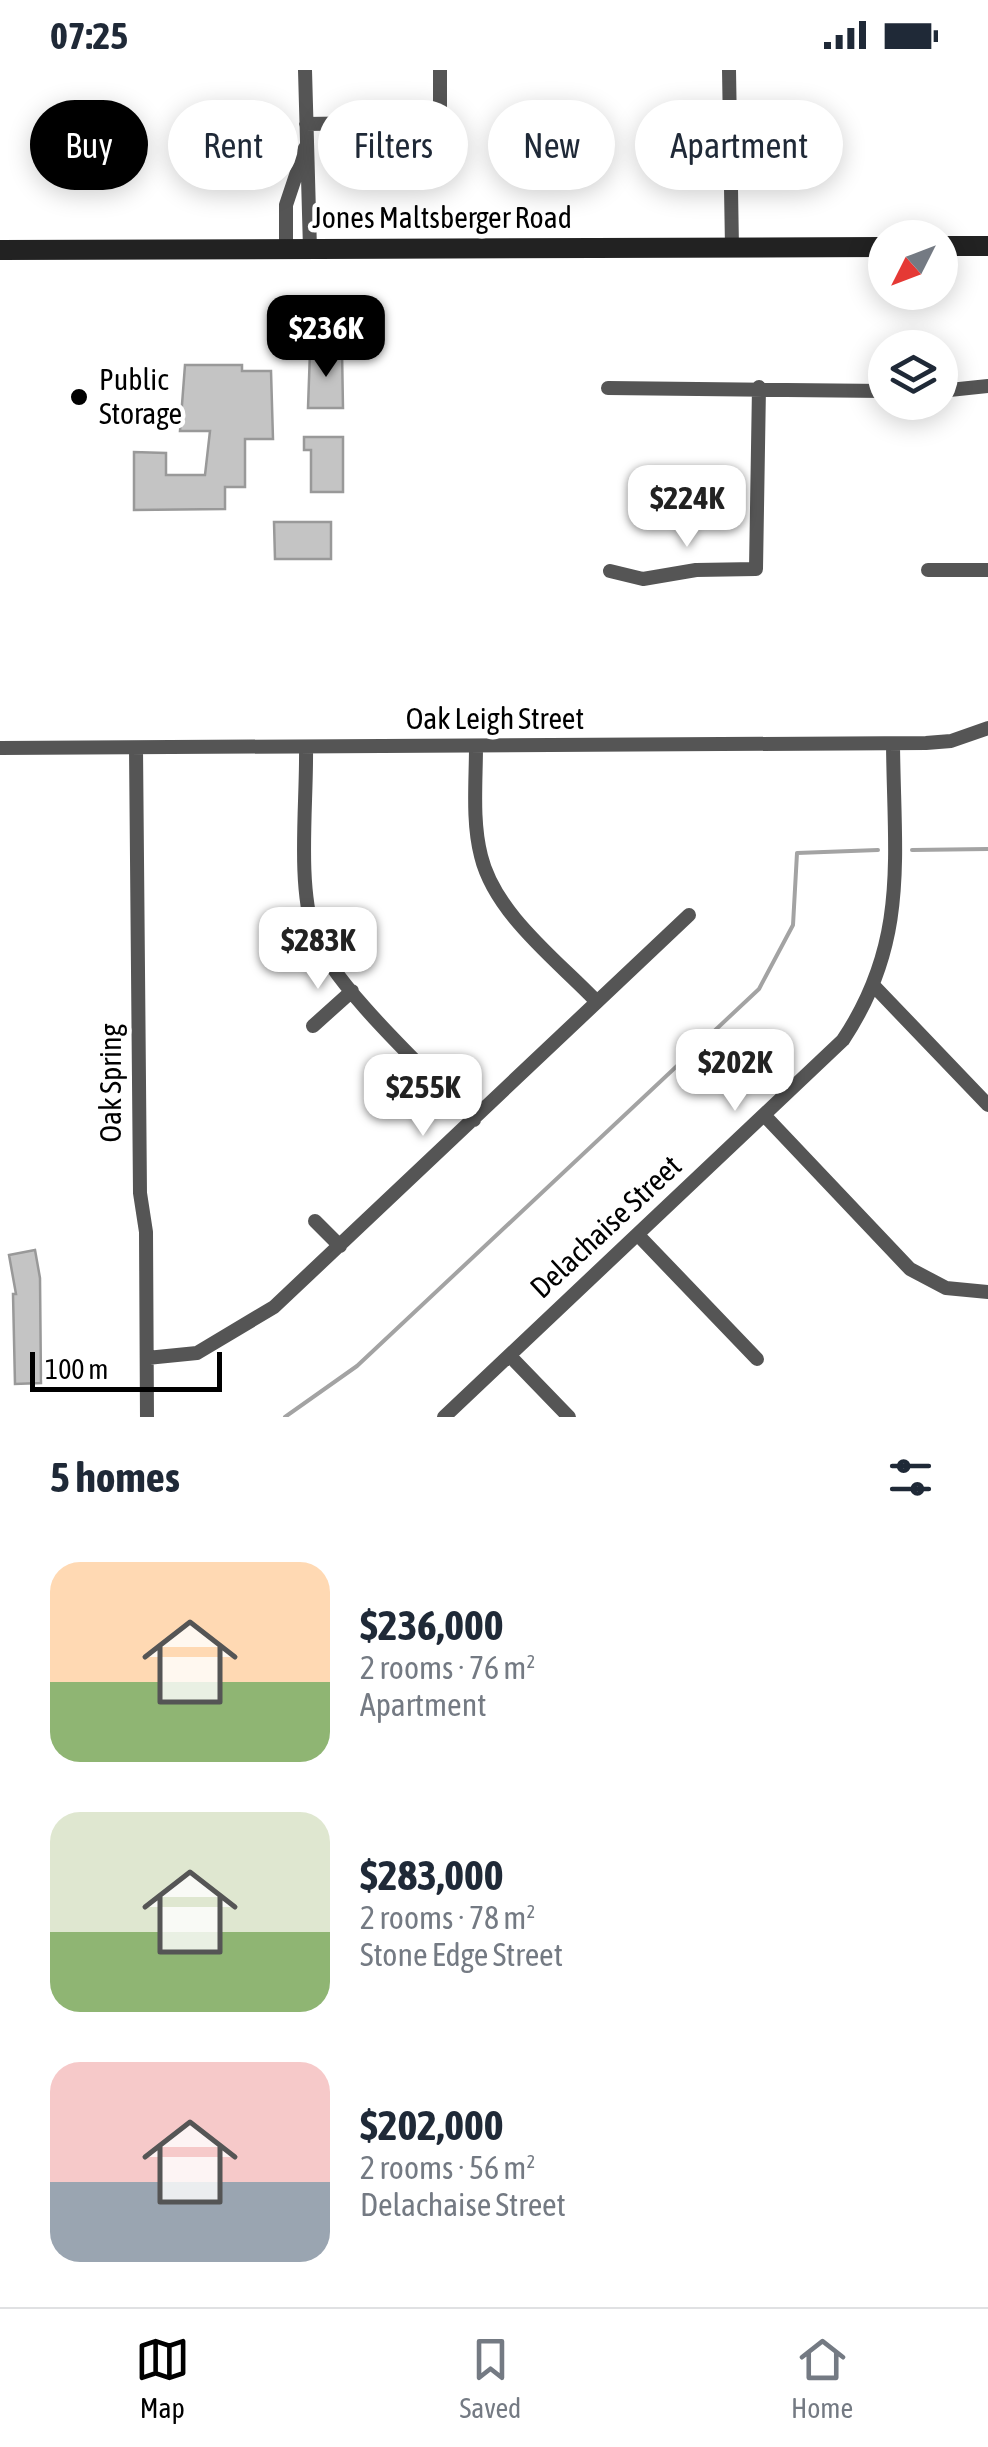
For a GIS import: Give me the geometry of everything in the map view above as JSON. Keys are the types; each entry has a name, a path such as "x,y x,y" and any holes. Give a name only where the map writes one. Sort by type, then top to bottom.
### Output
{"main road":[{"path":"958,246 988,246"},
{"name":"Jones Maltsberger Road","path":"0,250 868,247"}],"street":[{"path":"306,70 310,249"},
{"path":"306,124 440,122 440,70"},
{"path":"729,70 732,248"},
{"path":"286,249 286,206 305,147"},
{"path":"958,389 988,386"},
{"path":"610,571 642,579 696,570 756,569 759,387"},
{"path":"608,388 868,390"},
{"path":"928,570 988,570"},
{"name":"Oak Leigh Street","path":"0,748 893,744 950,741 988,728"},
{"name":"Delachaise Street","path":"444,1417 843,1040 874,986 893,916 893,744"},
{"path":"476,746 477,826 488,876 509,909 598,1002"},
{"name":"Oak Spring","path":"136,748 140,1193 146,1232 147,1417"},
{"path":"306,748 310,920 324,956 474,1120"},
{"path":"147,1358 177,1357 211,1347 274,1307 689,915"},
{"path":"874,986 988,1105"},
{"path":"312,1026 352,991"},
{"path":"764,1116 910,1268 946,1288 988,1292"},
{"path":"315,1221 340,1246"},
{"path":"638,1235 757,1359"},
{"path":"510,1356 568,1417"}],"building":[{"path":"310,351 342,351 343,408 308,408"},
{"path":"185,365 242,365 242,371 271,371 273,439 245,439 245,487 225,487 225,509 134,510 134,452 166,453 166,475 205,475 210,431 180,431"},
{"path":"304,437 343,437 343,492 311,492 311,450 304,450"},
{"path":"274,522 331,522 331,559 275,559"},
{"path":"35,1250 40,1278 41,1383 15,1384 16,1294 9,1255"}],"waterway":[{"path":"912,850 988,849"},
{"path":"285,1417 357,1366 759,989 793,925 797,853 878,850"}],"place":[{"name":"Public Storage","path":"79,397"}]}
